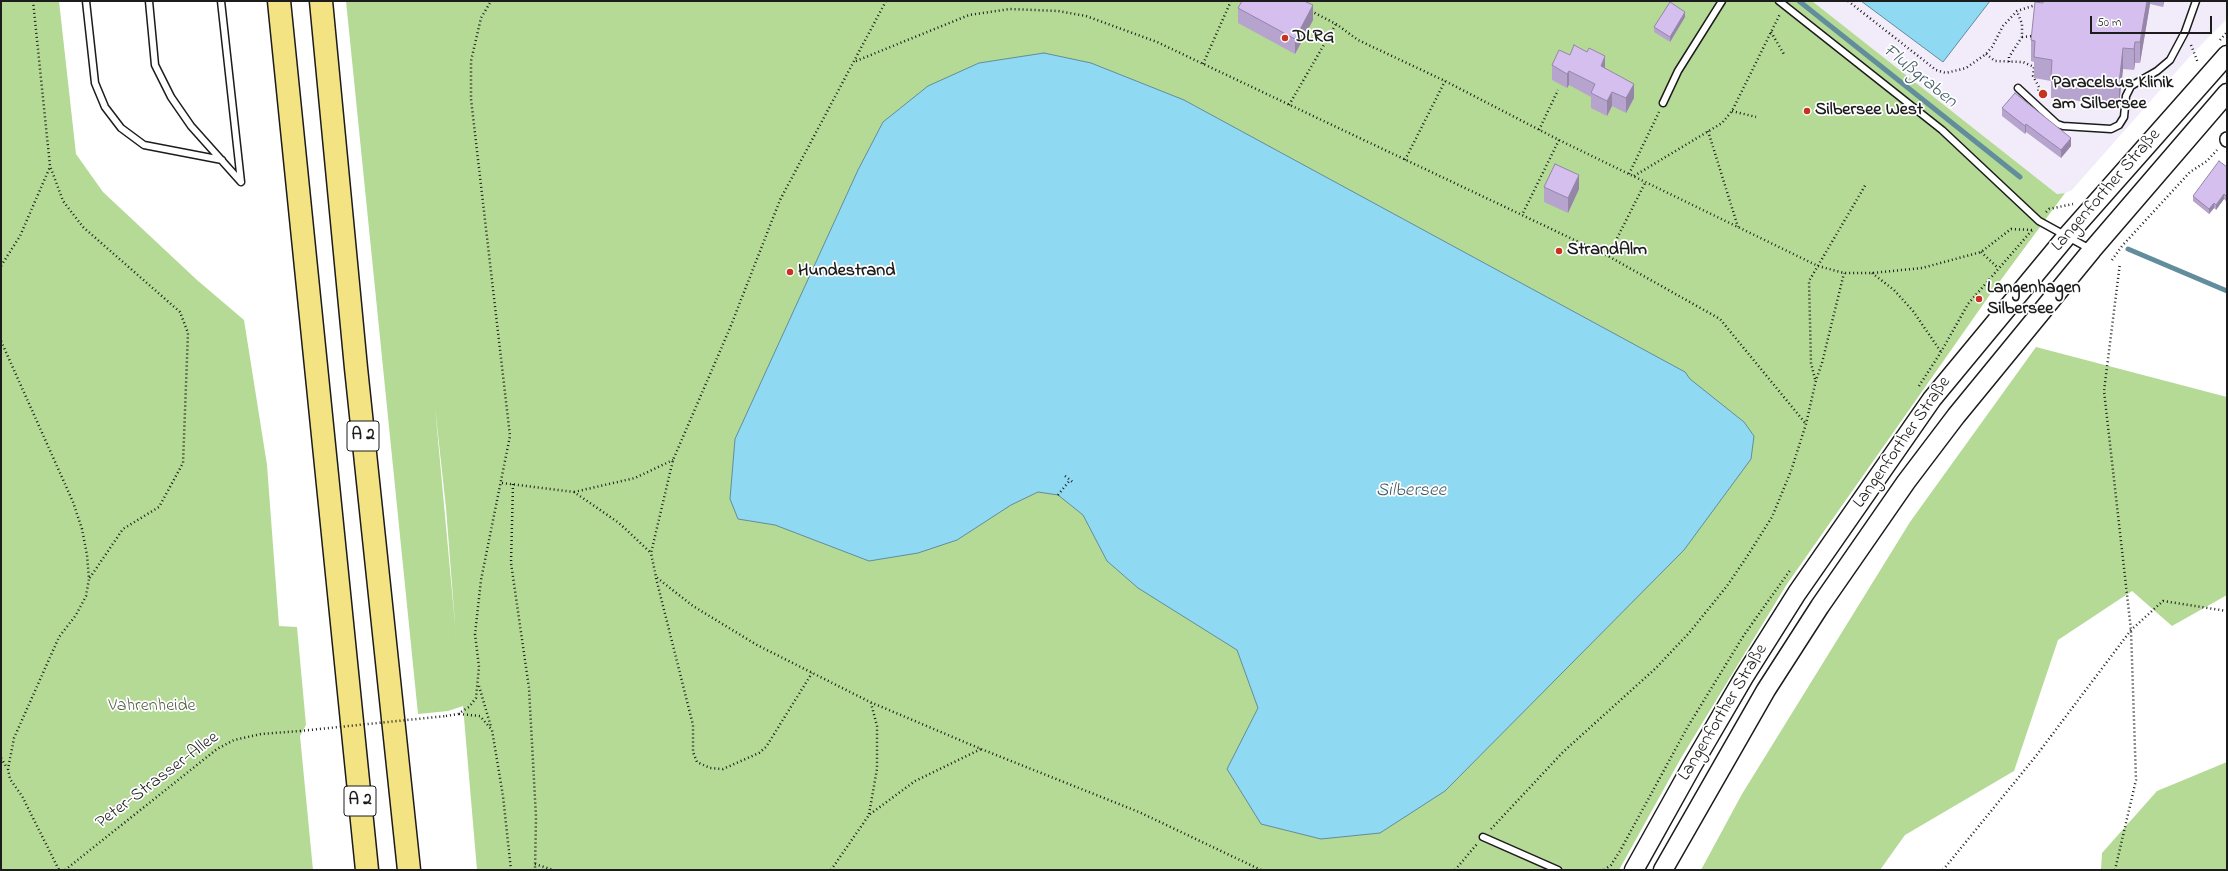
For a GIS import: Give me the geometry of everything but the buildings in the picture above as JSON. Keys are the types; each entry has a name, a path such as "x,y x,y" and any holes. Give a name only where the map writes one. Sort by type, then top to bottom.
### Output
{"highway":[{"name":"A 2","path":"279,1 368,870"},
{"name":"A 2","path":"321,1 356,368 409,870"}],"main road":[{"name":"Langenforther Straße","path":"1634,870 1692,766 1797,593 1932,399 2066,237 2227,56"},
{"name":"Langenforther Straße","path":"1663,870 1766,690 1820,606 1906,482 1956,416 2092,250 2227,93"}],"lane":[{"path":"86,1 95,83 105,107 122,128 144,145 222,160"},
{"path":"148,1 155,65 171,97 191,126 240,182 221,1"},
{"path":"1663,103 1678,71 1722,1"},
{"path":"2018,88 2057,124 2063,126 2111,129 2119,125 2124,117 2126,96 2131,86 2157,71 2170,60 2185,32 2196,1"},
{"path":"1782,3 1942,130 2039,221 2092,250"},
{"path":"1483,837 1558,870"}],"path":[{"path":"33,1 50,166 63,200 83,227 180,312 188,333 183,463 158,506 122,529 89,579"},
{"path":"491,1 481,18 471,61 471,99 510,436 502,483 480,580 475,634 479,686 492,730 503,796 512,870"},
{"path":"812,673 766,747 759,753 723,769 710,768 698,762 693,752 692,725 651,553 673,460 730,328 780,200 886,1"},
{"path":"1202,64 1231,1"},
{"path":"1848,1 1936,70 1946,73 1956,72 1975,63 1986,54 1992,47 2003,26 2017,11 2048,1"},
{"path":"1633,177 1722,122 1732,111 1771,31 1782,3"},
{"path":"2038,9 2039,4"},
{"path":"1305,8 1336,24 1358,40 1445,81 1645,183 1818,266 1844,273 1872,273 1922,268 1981,252 2011,228 2032,230"},
{"path":"855,61 969,15 1010,9 1058,11 1086,16 1157,42 1608,256 1720,319 1806,424"},
{"path":"2009,62 2009,57 2022,37 2022,24 2017,11"},
{"path":"1289,105 1336,24"},
{"path":"1771,31 1785,56"},
{"path":"2185,32 2198,64"},
{"path":"2022,37 2034,36"},
{"path":"1986,54 1996,61 2023,62 2034,67 2033,76 2038,87 2036,105"},
{"path":"1405,160 1445,81"},
{"path":"1539,130 1558,90"},
{"path":"1629,174 1663,103"},
{"path":"1732,111 1756,117"},
{"path":"1708,131 1738,228"},
{"path":"2112,260 2122,246 2190,172 2207,161 2227,139"},
{"path":"1522,215 1560,140"},
{"path":"1,266 20,236 50,166"},
{"path":"1608,256 1645,183"},
{"path":"1816,380 1811,363 1809,281 1866,184"},
{"path":"1872,273 1894,290 1913,310 1941,352 1968,304 2032,230 2048,209 2073,204"},
{"path":"1981,252 1998,268"},
{"path":"2115,870 2136,780 2131,630 2104,391 2120,263"},
{"path":"1455,870 1483,837 1564,752 1656,668 1689,633 1727,586 1772,517 1791,471 1806,424 1844,273"},
{"path":"1,341 73,502 82,529 89,579 86,596 76,615 60,637 14,738 8,769 10,779 22,796 59,870"},
{"path":"502,483 574,492 634,478 673,460"},
{"path":"1065,476 1074,484"},
{"path":"1058,495 1070,480"},
{"path":"513,484 511,563 528,688 536,816 535,870"},
{"path":"574,492 619,523 651,553"},
{"path":"656,577 693,606 757,645 870,702 981,749 1139,812 1261,870"},
{"path":"1943,870 2036,756 2131,630 2164,601 2227,611"},
{"path":"458,714 469,707 476,698 479,686"},
{"path":"869,815 877,769 877,726 870,702"},
{"name":"Peter-Strasser-Allee","path":"65,870 217,749 234,740 261,734 458,714 480,716 492,730"},
{"path":"831,870 869,815 915,781 981,749"},
{"path":"1,758 8,769"},
{"path":"535,864 553,870"}],"shaded area":[{"name":"Paracelsus Klinik am Silbersee","path":"1812,1 2227,1 2227,19 2192,54 2072,190 2057,194"}],"green space":[{"name":"Vahrenheide","path":"1,1 59,1 76,154 103,192 197,280 244,320 267,465 279,626 297,627 306,725 300,736 313,870 1,870"},
{"path":"346,1 1812,1 2057,194 2065,193 1989,296 1787,584 1681,758 1619,870 477,870 463,706 448,711 418,714","holes":["435,407 446,508 455,629"]},
{"path":"2036,347 2227,397 2227,595 2172,626 2132,591 2058,640 2014,771 1905,835 1880,870 1701,870 1742,794 1910,522"},
{"path":"2227,762 2227,870 2101,870 2102,853 2157,791"}],"water":[{"path":"1861,1 1990,1 1943,62"},
{"name":"Silbersee","path":"1044,53 1091,63 1184,100 1685,372 1690,379 1744,422 1754,436 1751,459 1684,550 1445,791 1380,833 1321,839 1261,824 1227,769 1258,708 1237,650 1138,588 1107,561 1083,515 1058,495 1038,492 1011,505 957,540 918,553 869,561 775,525 738,519 730,499 735,439 858,170 883,122 928,86 979,63"}],"waterway":[{"name":"Flußgraben","path":"1799,1 2020,177"},
{"name":"Flußgraben","path":"2128,249 2227,291"}],"place":[{"name":"DLRG","path":"1285,38"},
{"name":"Paracelsus Klinik am Silbersee","path":"2043,94"},
{"name":"Silbersee West","path":"1807,111"},
{"name":"StrandAlm","path":"1559,251"},
{"name":"Hundestrand","path":"790,272"},
{"name":"Langenhagen Silbersee","path":"1979,299"}]}
